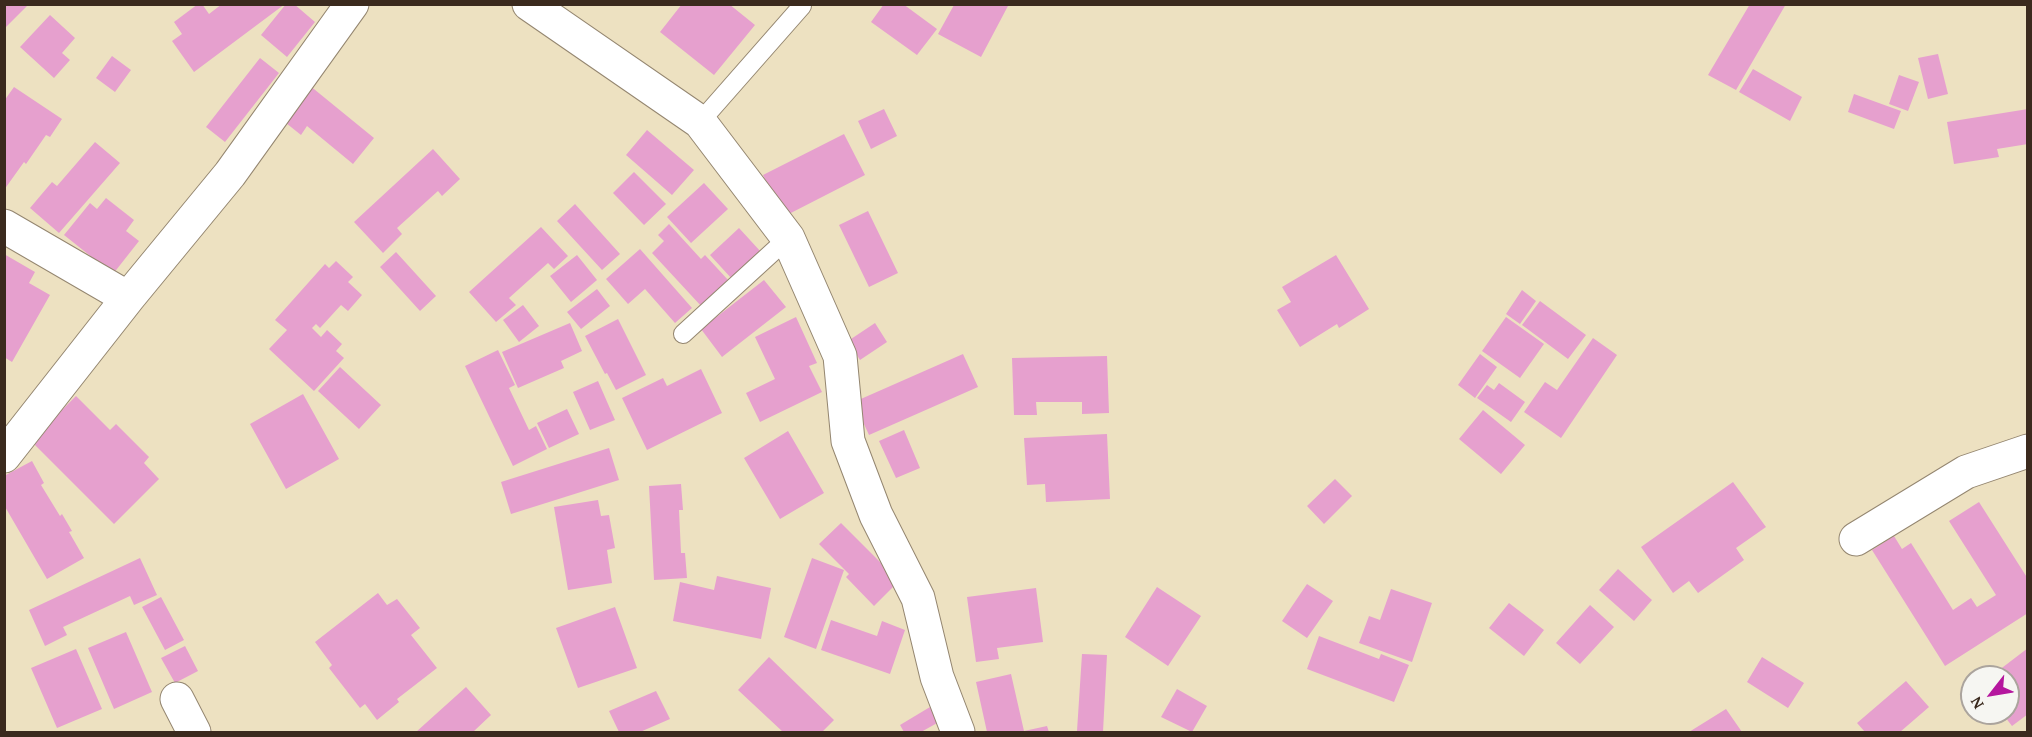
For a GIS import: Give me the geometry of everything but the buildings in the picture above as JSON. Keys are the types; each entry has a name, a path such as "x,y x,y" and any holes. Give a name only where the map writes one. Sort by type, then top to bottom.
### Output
{"street":[{"path":"4,456 128,298 230,174 352,4"},
{"path":"529,4 700,122 788,238 840,356 848,441 876,515 918,598 937,677 958,732"},
{"path":"4,226 128,298"},
{"path":"1856,539 1966,472 2028,451"},
{"path":"177,699 194,732"}],"lane":[{"path":"700,122 802,6"},
{"path":"683,334 788,238"}]}
